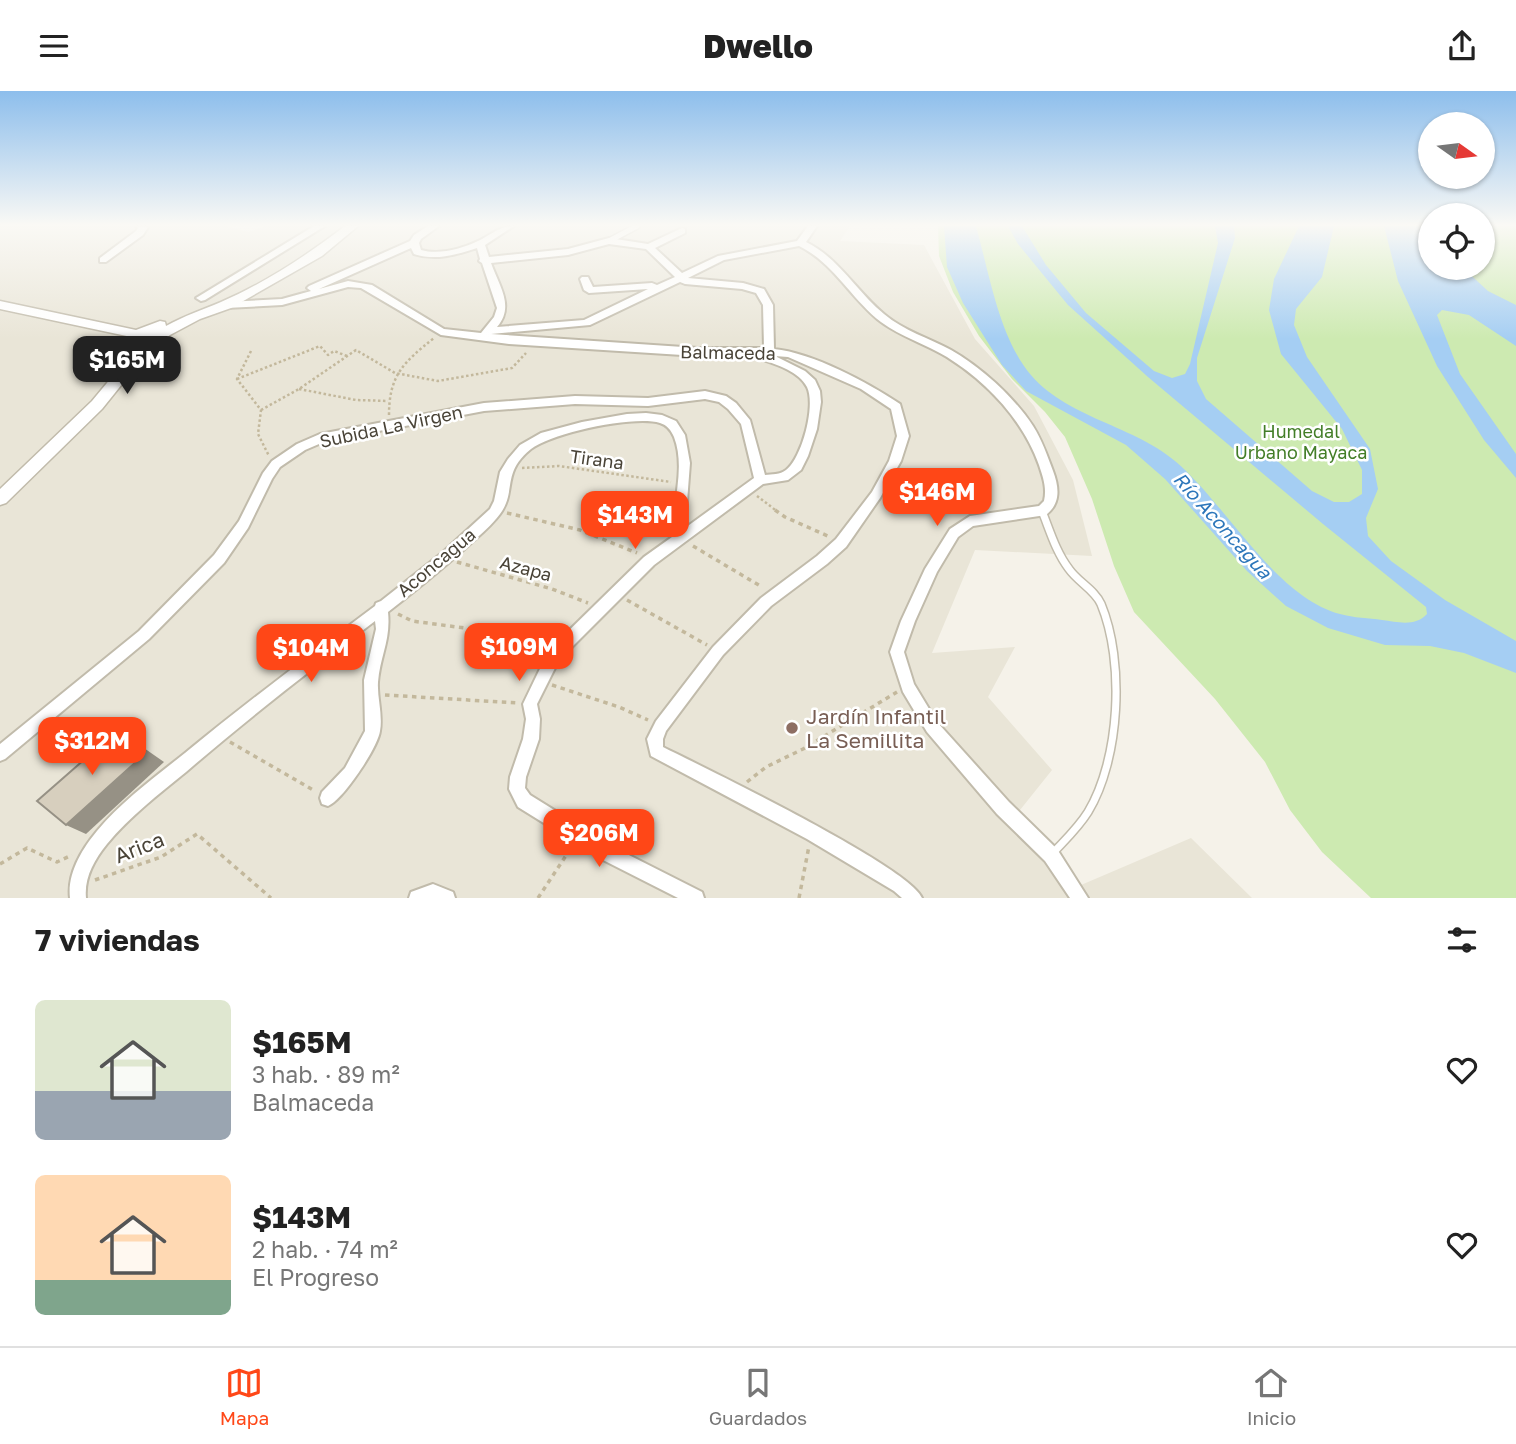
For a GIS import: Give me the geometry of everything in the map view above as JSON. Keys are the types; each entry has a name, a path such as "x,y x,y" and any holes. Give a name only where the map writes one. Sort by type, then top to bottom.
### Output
{"street":[{"path":"201,298 258,264"},
{"path":"226,305 299,264"},
{"path":"290,300 366,264"},
{"path":"485,264 502,308 485,334"},
{"path":"666,264 680,278 691,283 743,286 760,291 768,305 769,352"},
{"path":"485,334 578,325 709,264"},
{"path":"831,264 862,301 886,321 969,366 1026,423 1052,484 1048,508 970,521 954,533 933,569 897,652 908,687 932,727 1003,808 1051,855 1080,898"},
{"path":"585,279 589,291 652,286 656,288"},
{"path":"0,305 141,334 198,305 250,284 269,280"},
{"name":"Balmaceda","path":"0,499 97,405 146,345 195,316 226,305 263,305 348,284 369,287 441,333 485,334 533,342 698,352 790,354 884,397 899,413 903,436 895,461 876,495 841,543 752,615 718,651 661,726"},
{"path":"696,898 611,855 524,801 517,789 518,777 531,739 533,719 530,704 539,681 558,652 615,593 678,537 760,480 778,479 790,474 798,466 817,399 812,384 804,375 752,352"},
{"name":"Subida La Virgen","path":"0,754 144,635 187,593 219,559 238,533 276,464 324,437 484,407 575,400 648,402 705,395 722,399 732,406 746,423 760,480"},
{"path":"497,511 508,468 518,453 535,441 603,422 664,418 676,431 683,452 683,483 677,515 678,537"},
{"name":"Aconcagua","path":"77,892 97,843 130,811 218,735 444,558 497,511"},
{"path":"328,798 350,773 373,732 374,712 370,680 383,629 382,606"},
{"path":"661,726 655,739 656,751 813,833 900,885 914,898"},
{"path":"417,898 433,892 447,898"}],"lane":[{"path":"1042,511 1066,565 1077,581 1100,601 1110,638 1115,693 1109,762 1090,810 1051,855"}],"path":[{"path":"389,425 388,401 395,373 441,333"},
{"path":"261,410 299,389 356,350 395,373 438,381 512,368 533,342"},
{"path":"237,379 320,347 327,355 334,351 347,356"},
{"path":"237,379 251,351"},
{"path":"237,379 261,410 258,434 267,454 276,464"},
{"path":"299,389 356,400 388,401"},
{"name":"Tirana","path":"508,468 559,466 683,483"},
{"path":"749,490 785,517 841,543"},
{"path":"497,511 580,530 631,550 649,561"},
{"path":"678,537 777,596"},
{"name":"Azapa","path":"444,558 552,589 600,608"},
{"path":"615,593 718,651"},
{"path":"382,606 412,621 472,629 558,652"},
{"path":"539,681 619,707 661,726"},
{"path":"738,793 765,767 805,748 855,715 908,687"},
{"path":"371,695 474,698 530,704"},
{"path":"218,735 328,798"},
{"path":"799,898 802,874 813,833"},
{"name":"Arica","path":"77,892 163,858 183,847 197,834 271,898"},
{"path":"538,898 580,834"},
{"path":"0,864 27,848 57,862 97,843"}],"shaded area":[{"path":"0,264 934,264 975,339 1034,406 1073,480 1092,556 975,550 932,653 1015,647 988,697 1052,770 1016,815 1074,888 1191,838 1252,898 0,898"}],"green space":[{"name":"Humedal Urbano Mayaca","path":"942,264 1418,264 1418,280 1495,280 1495,264 1516,264 1516,898 1371,898 1322,852 1290,810 1265,762 1215,699 1134,612 1114,566 1092,499 1065,437 1045,412 1012,379 979,336 953,292"}],"water":[{"name":"Río Aconcagua","path":"947,264 986,264 1007,335 1024,366 1039,383 1075,408 1137,437 1175,461 1214,501 1273,570 1294,589 1316,604 1340,614 1400,622 1417,621 1427,614 1426,607 1148,377 1068,305 1034,264 1045,264 1086,313 1154,371 1172,378 1185,374 1190,364 1213,264 1227,264 1197,358 1197,381 1206,399 1312,491 1334,502 1349,502 1362,494 1362,470 1342,429 1281,354 1269,310 1274,279 1281,264 1325,264 1322,277 1296,309 1294,325 1307,357 1370,449 1378,489 1366,518 1368,536 1391,561 1445,600 1516,641 1516,673 1464,653 1430,646 1385,645 1328,628 1286,606 1247,571 1165,479 1126,445 1026,391 1002,365 963,303"},
{"path":"1394,264 1418,264 1418,280 1476,280 1488,291 1516,305 1516,346 1469,315 1442,310 1437,315 1460,374 1516,454 1516,478 1484,440 1437,366 1398,281"}],"building":[{"path":"118,730 147,752 66,825 37,801"}],"place":[{"name":"Jardín Infantil La Semillita","path":"792,728"}]}
